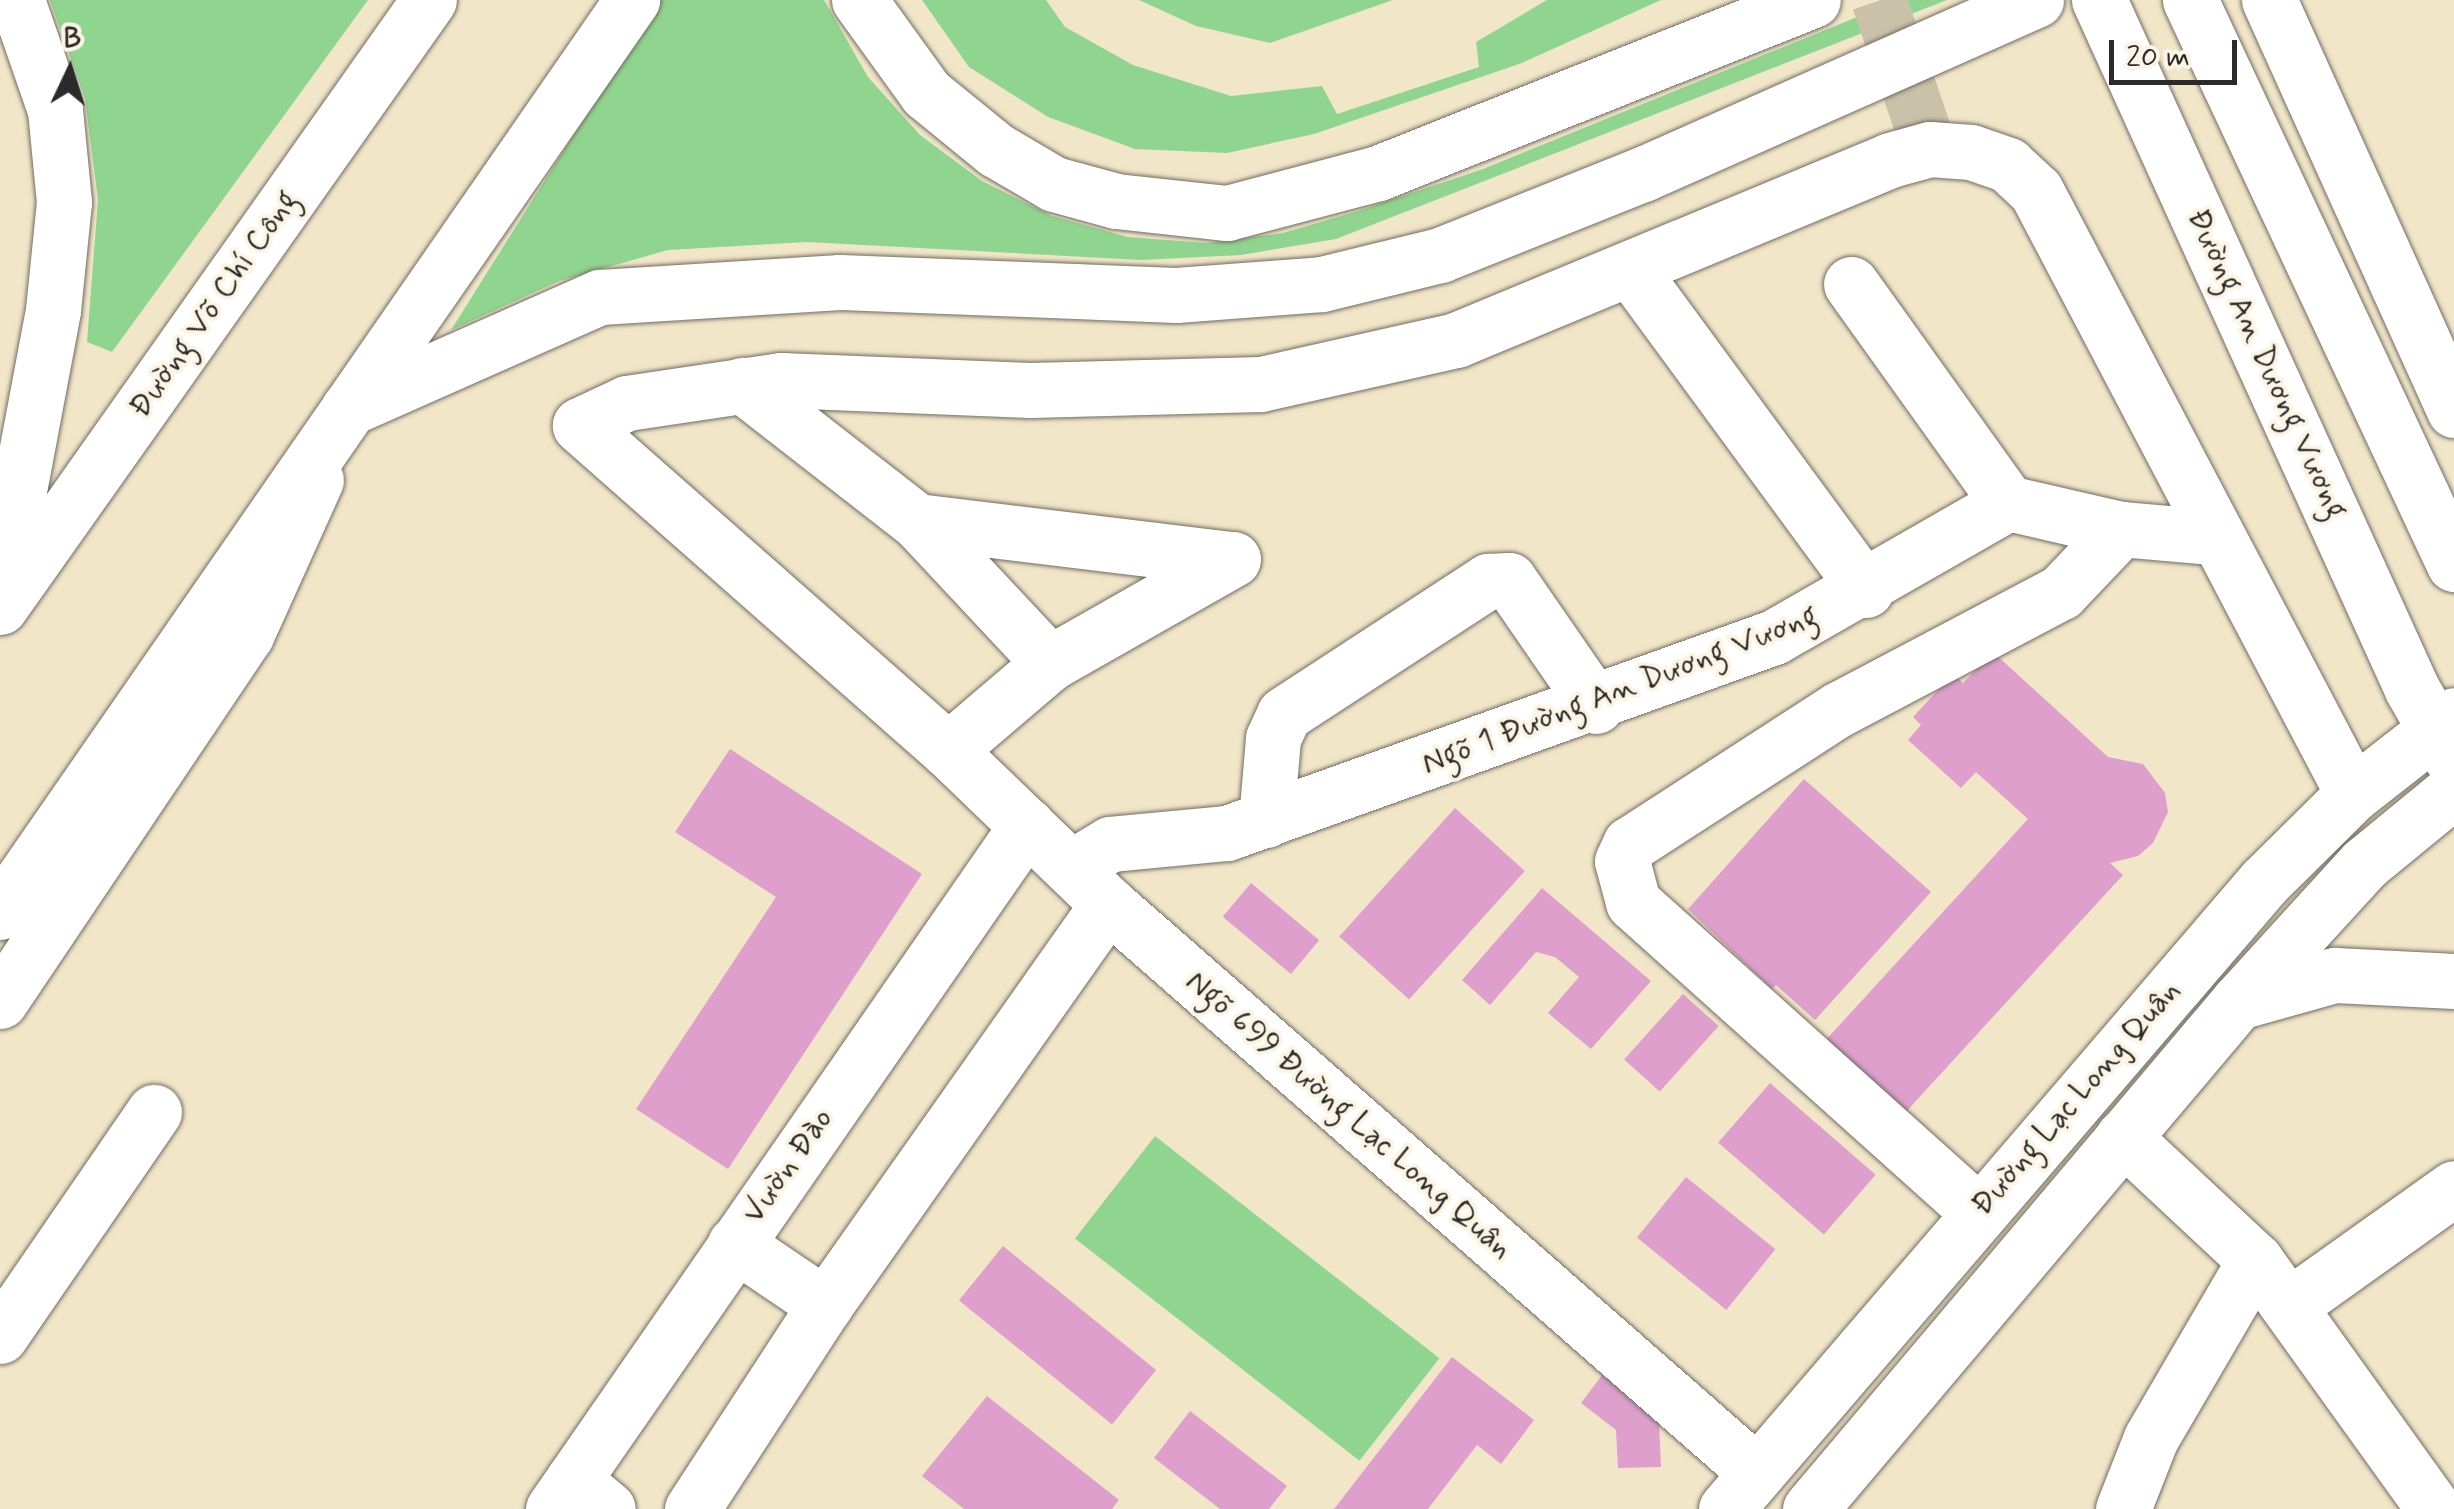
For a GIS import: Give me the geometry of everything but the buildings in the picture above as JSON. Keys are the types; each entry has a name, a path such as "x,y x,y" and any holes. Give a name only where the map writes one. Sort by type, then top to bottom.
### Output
{"main road":[{"path":"0,591 53,310 64,202 55,110 17,0"},
{"name":"Đường Võ Chí Công","path":"0,607 428,0"},
{"path":"0,912 632,0"},
{"path":"860,0 926,93 996,150 1054,184 1116,201 1227,213 1394,167 1813,0"},
{"path":"0,1001 246,634 349,408 600,297 840,282 1176,296 1322,284 1440,255 2036,0"},
{"name":"Đường An Dương Vương","path":"2100,0 2447,735"},
{"path":"2190,0 2454,564"},
{"path":"2269,0 2454,410"},
{"path":"742,385 782,380 1030,390 1261,384 1456,340 1930,149 1972,152 2008,165 2036,191 2213,537 2353,794"},
{"path":"1631,270 1866,590"},
{"path":"1851,284 2008,503 2121,529 2213,537"},
{"path":"742,385 917,520 1050,663"},
{"name":"Ngõ 699 Đường Lạc Long Quân","path":"742,385 628,402 580,425 948,750 1741,1491"},
{"name":"Ngõ 1 Đường An Dương Vương","path":"1090,886 1110,844 1227,833 1596,706 1774,638 1866,590 2008,503"},
{"path":"917,520 1232,559 1050,663 948,750"},
{"path":"1977,1211 1633,902 1622,861 1630,844 1840,709 2061,592 2121,529"},
{"path":"1266,820 1273,738 1284,714 1488,581 1510,580 1596,706"},
{"name":"Đường Lạc Long Quân","path":"1741,1491 1977,1211 2264,882 2353,794 2447,735"},
{"name":"Đường Lạc Long Quân","path":"1810,1509 2238,1002 2364,864 2454,790"},
{"name":"Vườn Đào","path":"578,1499 735,1244 1027,825"},
{"path":"692,1509 1090,886"},
{"path":"2238,1002 2336,975 2454,981"},
{"path":"0,1336 154,1112"},
{"path":"2123,1137 2256,1260 2434,1509"},
{"path":"2290,1304 2454,1188"},
{"path":"735,1244 825,1306"},
{"path":"2123,1509 2151,1438 2256,1260"}],"green space":[{"path":"50,0 368,0 112,352 87,342 98,200 85,99"},
{"path":"658,0 824,0 868,77 920,135 982,181 1052,216 1128,237 1206,243 1283,233 1358,211 1483,169 1899,0 1947,0 1336,239 1241,255 1141,260 807,242 668,250 559,281 451,330"},
{"path":"922,0 1046,0 1065,27 1133,65 1231,96 1322,86 1337,114 1479,67 1476,42 1547,0 1661,0 1522,63 1314,134 1227,153 1135,149 1048,117 969,67"},
{"path":"1139,0 1393,0 1270,43 1196,26"},
{"path":"1155,1136 1439,1358 1359,1461 1075,1238"}],"tunnel":[{"path":"1879,0 1930,149"}]}
